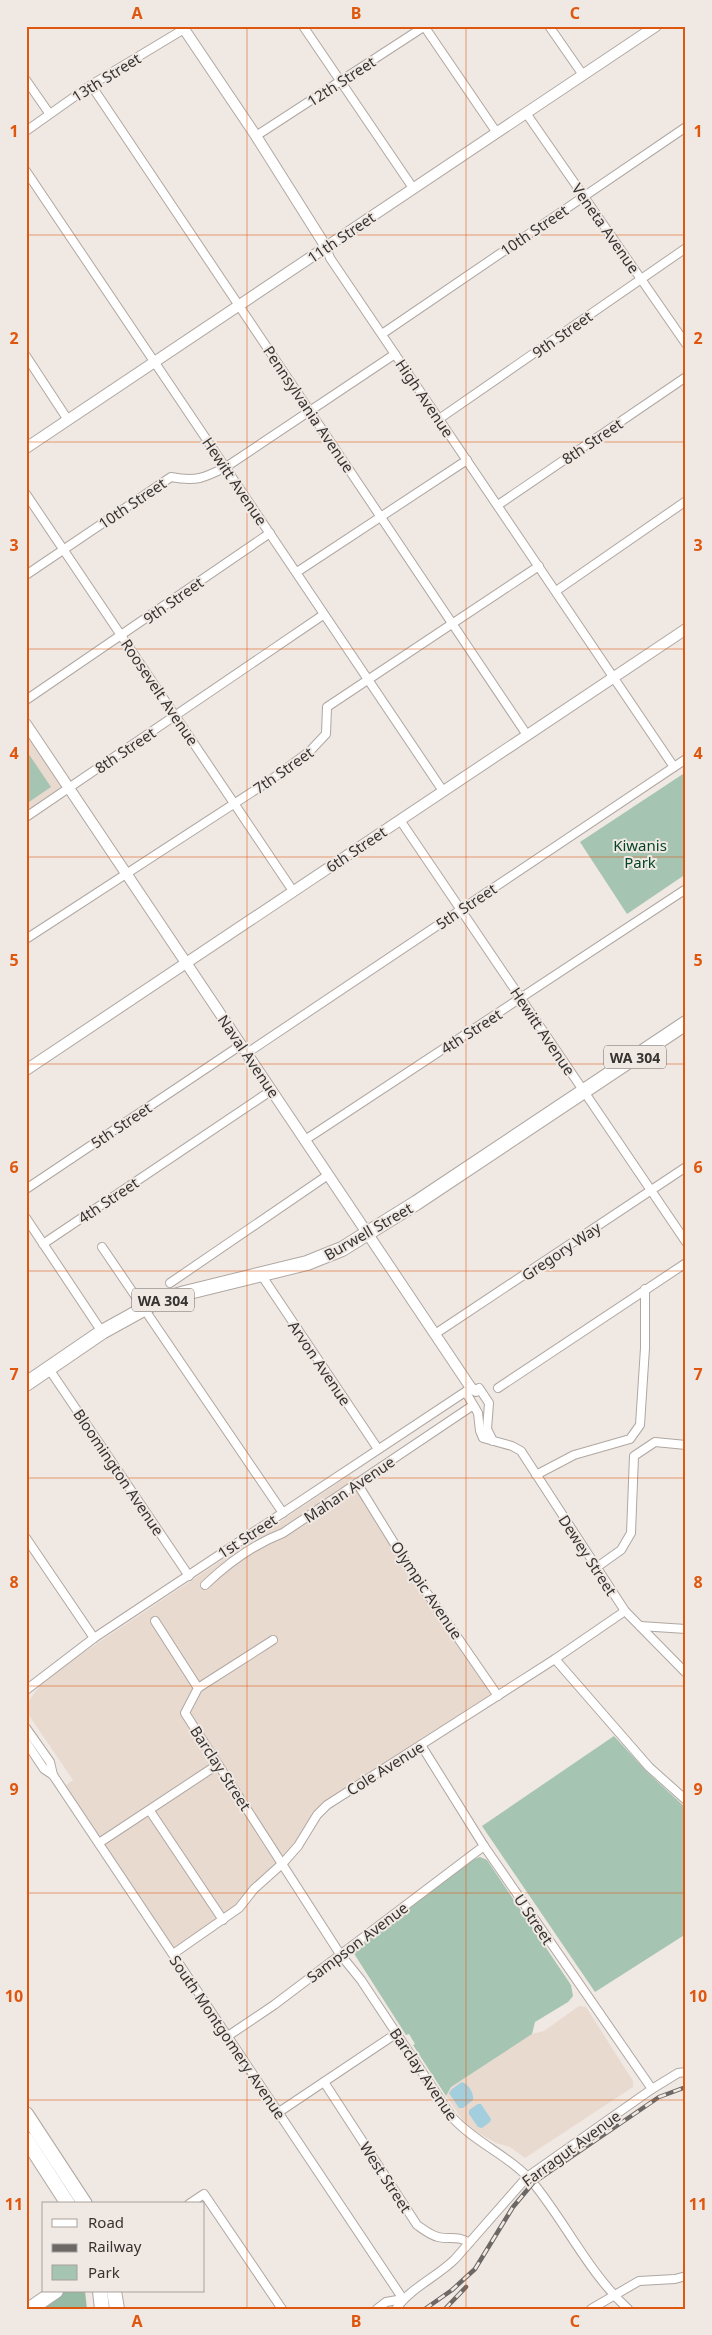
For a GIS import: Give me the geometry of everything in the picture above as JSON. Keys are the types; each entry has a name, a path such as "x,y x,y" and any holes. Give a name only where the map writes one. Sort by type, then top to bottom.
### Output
{"highway":[{"name":"Burwell Street","path":"26,1384 102,1332 143,1308 185,1293 262,1276 318,1260 342,1249 368,1234 686,1023"},
{"path":"26,2114 84,2202"},
{"path":"26,2139 67,2202"},
{"path":"31,2309 55,2292"},
{"path":"100,2292 102,2309"},
{"path":"114,2292 117,2309"}],"main road":[{"name":"11th Street","path":"26,448 656,26"},
{"name":"High Avenue","path":"185,27 326,247"},
{"name":"6th Street","path":"26,1070 686,629"},
{"name":"Naval Avenue","path":"26,724 474,1391"}],"street":[{"path":"303,26 414,188"},
{"path":"425,26 497,133"},
{"name":"12th Street","path":"256,136 425,26"},
{"path":"549,26 583,75"},
{"name":"13th Street","path":"26,131 50,112 91,85 185,27"},
{"path":"26,80 50,112"},
{"name":"Pennsylvania Avenue","path":"91,85 238,306 311,410 527,735"},
{"name":"Veneta Avenue","path":"526,113 686,344"},
{"name":"10th Street","path":"382,334 686,127"},
{"name":"Hewitt Avenue","path":"26,171 153,363 226,467 297,572 323,615 443,791"},
{"name":"High Avenue","path":"326,247 330,258 674,767"},
{"name":"9th Street","path":"439,419 686,248"},
{"name":"10th Street","path":"26,575 171,477 187,480 202,479 226,467 395,354"},
{"path":"26,356 68,420"},
{"name":"8th Street","path":"498,506 686,377"},
{"path":"297,572 467,460"},
{"name":"Roosevelt Avenue","path":"26,494 236,803 293,891"},
{"path":"556,591 686,501"},
{"name":"9th Street","path":"26,700 270,533"},
{"name":"7th Street","path":"26,939 236,803 319,744 328,728 327,707 539,566"},
{"name":"8th Street","path":"26,817 323,615"},
{"name":"5th Street","path":"26,1188 461,910 686,759"},
{"name":"Hewitt Avenue","path":"400,820 686,1242"},
{"name":"4th Street","path":"306,1140 686,889"},
{"name":"4th Street","path":"43,1244 272,1090"},
{"name":"Gregory Way","path":"435,1334 686,1167"},
{"path":"170,1283 328,1175"},
{"path":"26,1218 102,1332"},
{"path":"102,1247 283,1513"},
{"path":"498,1388 686,1263"},
{"name":"Arvon Avenue","path":"262,1276 378,1450"},
{"path":"536,1475 574,1455 630,1439 640,1425 645,1348 645,1289"},
{"name":"Bloomington Avenue","path":"49,1369 189,1576"},
{"path":"474,1391 484,1404 482,1419 478,1423 483,1438 493,1441"},
{"path":"474,1391 489,1403 487,1429 493,1441"},
{"name":"1st Street","path":"26,1690 94,1638 378,1450 474,1391"},
{"name":"Mahan Avenue","path":"205,1585 218,1572 265,1540 283,1533 469,1408"},
{"name":"Dewey Street","path":"493,1441 512,1446 521,1451 625,1611 686,1673"},
{"path":"597,1567 621,1550 631,1533 634,1456 655,1442 686,1445"},
{"name":"Olympic Avenue","path":"357,1484 407,1564 498,1696"},
{"path":"26,1538 94,1638"},
{"name":"Cole Avenue","path":"173,1954 238,1908 254,1889 283,1863 298,1846 317,1815 327,1805 555,1659 625,1611"},
{"path":"155,1621 198,1688 273,1640"},
{"path":"640,1626 686,1629"},
{"path":"555,1659 649,1767 686,1800"},
{"name":"Barclay Street","path":"198,1688 185,1713 217,1765 283,1863"},
{"name":"South Montgomery Avenue","path":"26,1728 50,1762 53,1775"},
{"name":"South Montgomery Avenue","path":"26,1742 44,1768 53,1775 403,2299"},
{"name":"U Street","path":"421,1745 484,1846 652,2089"},
{"path":"99,1843 217,1765"},
{"path":"150,1811 223,1920"},
{"name":"Sampson Avenue","path":"228,2036 274,2005 484,1846"},
{"name":"Barclay Avenue","path":"283,1863 286,1873 340,1954 361,1980 452,2117 462,2128 533,2183 613,2295 628,2309"},
{"path":"279,2112 397,2033"},
{"name":"Farragut Avenue","path":"396,2309 403,2299 444,2270 527,2177 652,2089 678,2074 686,2072"},
{"name":"West Street","path":"324,2082 417,2225 431,2235 440,2238 461,2237 469,2243"},
{"path":"192,2202 204,2194 282,2309"},
{"path":"591,2309 638,2281 675,2279 686,2276"},
{"name":"Farragut Avenue","path":"377,2309 386,2302 403,2299"},
{"path":"26,2300 31,2309"}],"shaded area":[{"path":"26,724 69,788 26,817"},
{"path":"350,1475 498,1696 327,1805 296,1846 239,1908 173,1954 62,1788 73,1780 26,1711 26,1705 45,1678"},
{"path":"579,2006 586,2007 633,2081 633,2087 525,2158 510,2147 496,2143 473,2130 462,2119 446,2096 451,2087 532,2034 544,2031"}],"green space":[{"path":"26,750 51,787 26,804"},
{"name":"Kiwanis Park","path":"686,772 686,874 627,914 580,842"},
{"path":"614,1736 648,1773 686,1808 686,1934 595,1992 482,1826"},
{"path":"480,1857 487,1860 571,1985 573,1996 568,2002 535,2022 532,2034 451,2087 446,2096 413,2045 415,2044 409,2034 406,2035 353,1952 469,1861"},
{"path":"61,2292 85,2292 87,2309 41,2309"}],"water":[{"path":"462,2082 467,2085 473,2095 473,2100 463,2108 459,2108 449,2093"},
{"path":"481,2104 491,2119 482,2128 478,2127 469,2114 469,2110"}],"railway":[{"path":"425,2309 452,2290 475,2269 513,2207 533,2183 659,2097 686,2087"},
{"path":"445,2309 466,2287"}]}
